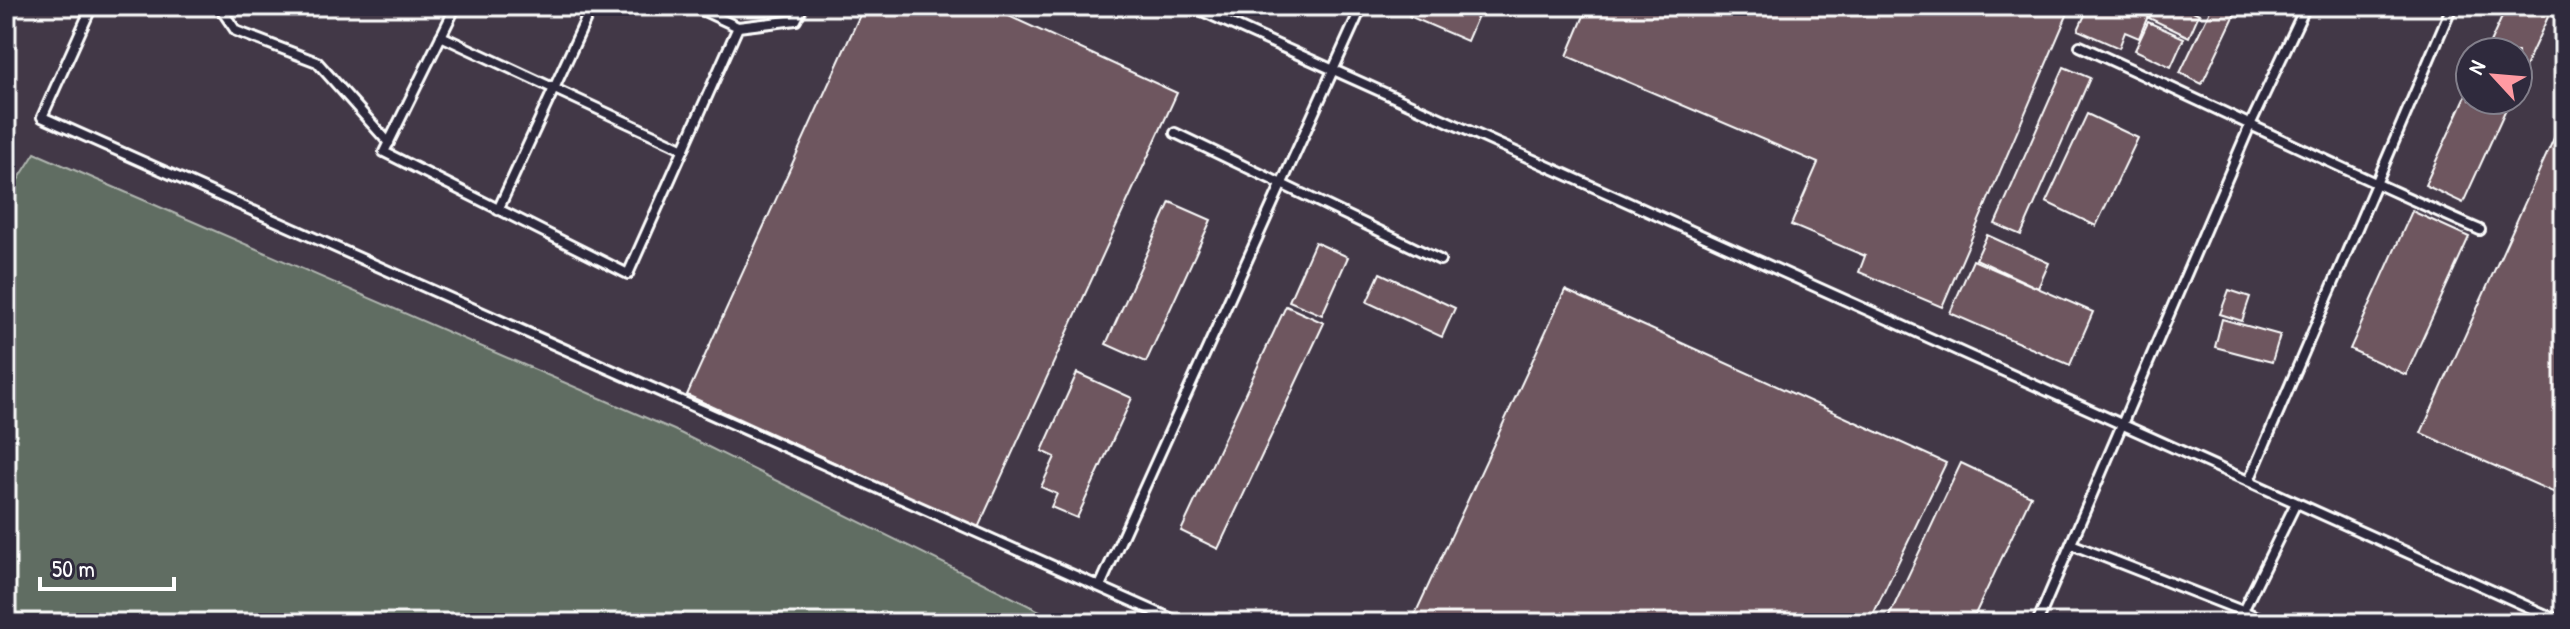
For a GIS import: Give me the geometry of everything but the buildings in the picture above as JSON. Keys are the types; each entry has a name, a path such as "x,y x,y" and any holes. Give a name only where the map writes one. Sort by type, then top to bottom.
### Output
{"lane":[{"path":"92,6 42,117 1181,623"},
{"path":"219,6 236,31 317,62 389,143"},
{"path":"456,6 384,152 628,274 738,27"},
{"path":"498,210 592,6"},
{"path":"693,6 738,27 796,20 803,6"},
{"path":"1191,6 2564,623"},
{"path":"1100,586 1362,6"},
{"path":"2037,623 2251,123 2306,6"},
{"path":"2249,481 2452,6"},
{"path":"441,36 555,86 684,149"},
{"path":"2080,46 2251,123 2374,184 2480,230"},
{"path":"1175,133 1440,260"},
{"path":"2243,611 2296,503"},
{"path":"2071,544 2273,623"}],"shaded area":[{"path":"6,6 2564,6 2564,623 6,623"}],"green space":[{"path":"35,153 674,430 1064,623 6,623 6,199"}]}
